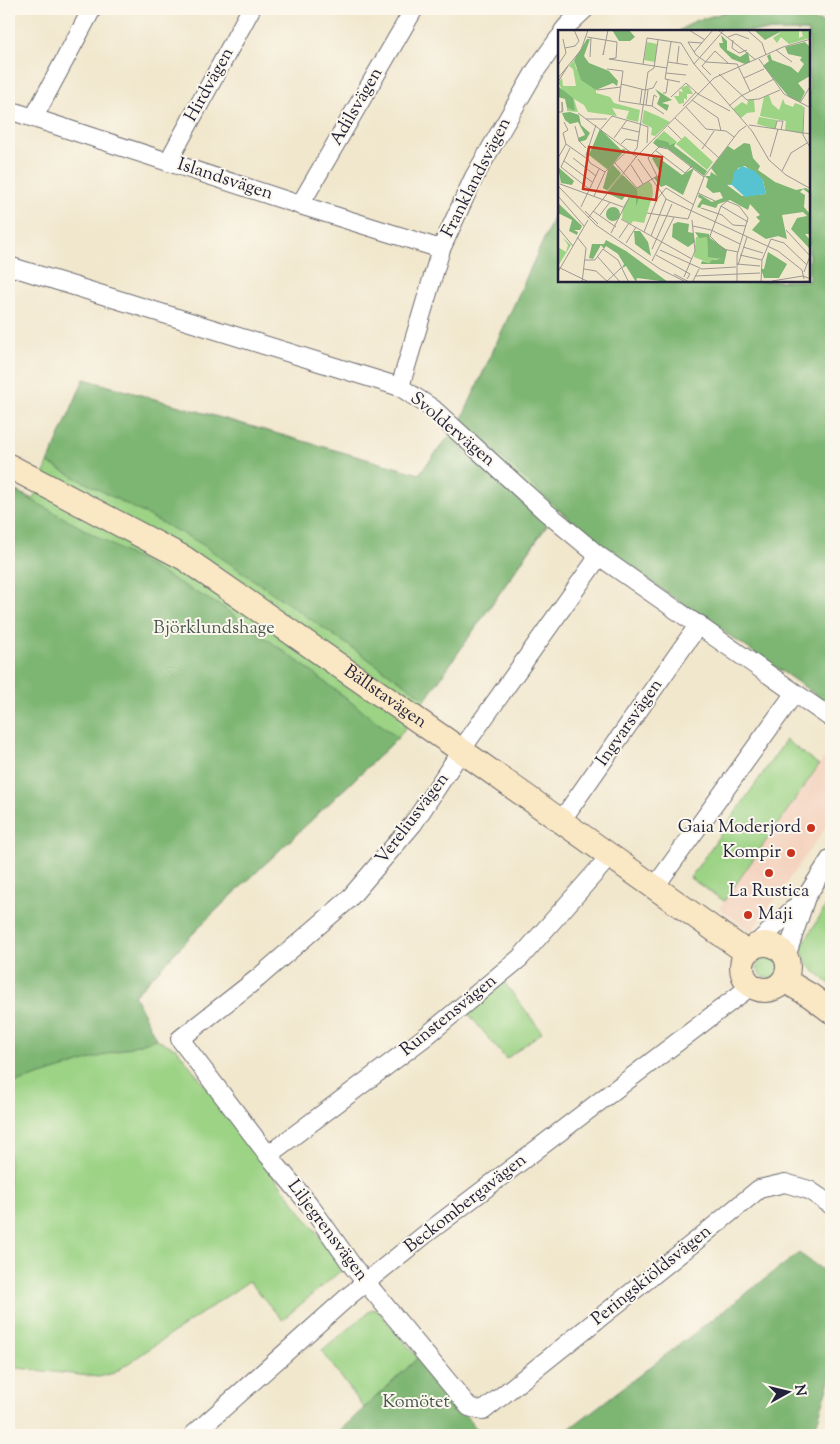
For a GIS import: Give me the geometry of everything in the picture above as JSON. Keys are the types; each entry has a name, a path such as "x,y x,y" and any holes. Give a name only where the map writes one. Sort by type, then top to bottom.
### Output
{"street":[{"path":"34,117 92,9"},
{"name":"Hirdvägen","path":"168,162 251,9"},
{"name":"Adilsvägen","path":"300,205 414,9"},
{"path":"564,30 586,9"},
{"name":"Franklandsvägen","path":"400,386 441,249 474,177 536,70 558,39"},
{"name":"Islandsvägen","path":"9,110 441,249"},
{"name":"Svoldervägen","path":"9,266 400,386 432,408 546,512 600,556 699,624 794,694 831,718"},
{"name":"Bällstavägen","path":"9,466 184,558 462,751 654,888 750,949 762,943 774,945 786,957"},
{"name":"Vereliusvägen","path":"180,1039 258,978 348,900 413,824 462,751 600,556"},
{"name":"Ingvarsvägen","path":"560,821 699,624"},
{"path":"654,888 794,694"},
{"name":"Runstensvägen","path":"268,1155 425,1037 520,958 610,856"},
{"path":"806,897 750,949 741,963 745,979 751,986 767,990 778,986 784,980 788,964 786,957 806,897 831,858"},
{"path":"784,980 811,996 831,1011"},
{"name":"Beckombergavägen","path":"193,1435 365,1283 435,1227 751,986"},
{"name":"Liljegrensvägen","path":"180,1039 268,1155 308,1203 365,1283 469,1407 483,1411"},
{"name":"Peringskiöldsvägen","path":"483,1411 759,1189 785,1184 809,1190 831,1204"}],"shaded area":[{"path":"831,748 831,820 752,932 719,908"}],"green space":[{"name":"Björklundshage","path":"736,9 779,9 831,25 831,705 603,549 558,510 398,738 208,918 134,996 156,1039 177,1049 344,1268 282,1320 249,1281 114,1373 98,1377 9,1367 9,488 33,499 84,379 419,474 461,421 558,205 558,282 810,282 810,30 681,30 695,21"},
{"path":"736,9 779,9 831,25 831,705 603,549 461,421 558,205 558,282 810,282 810,30 681,30 695,21"},
{"path":"84,379 419,474 448,438 548,523 426,699 200,543 48,463"},
{"path":"9,488 224,608 303,665 398,738 208,918 134,995 156,1039 9,1085"},
{"path":"786,740 819,765 724,901 690,878"},
{"path":"831,898 831,985 808,964 802,946"},
{"path":"769,954 777,958 781,966 777,974 769,978 761,974 757,966 761,958"},
{"path":"504,982 542,1032 506,1059 467,1012"},
{"path":"799,1253 831,1276 831,1378 813,1435 561,1435"},
{"path":"372,1309 377,1310 418,1358 364,1408 322,1351"},
{"name":"Komötet","path":"418,1358 482,1435 335,1435"}],"place":[{"name":"Gaia Moderjord","path":"811,828"},
{"name":"Kompir","path":"791,853"},
{"name":"La Rustica","path":"769,873"},
{"name":"Maji","path":"748,915"}]}
